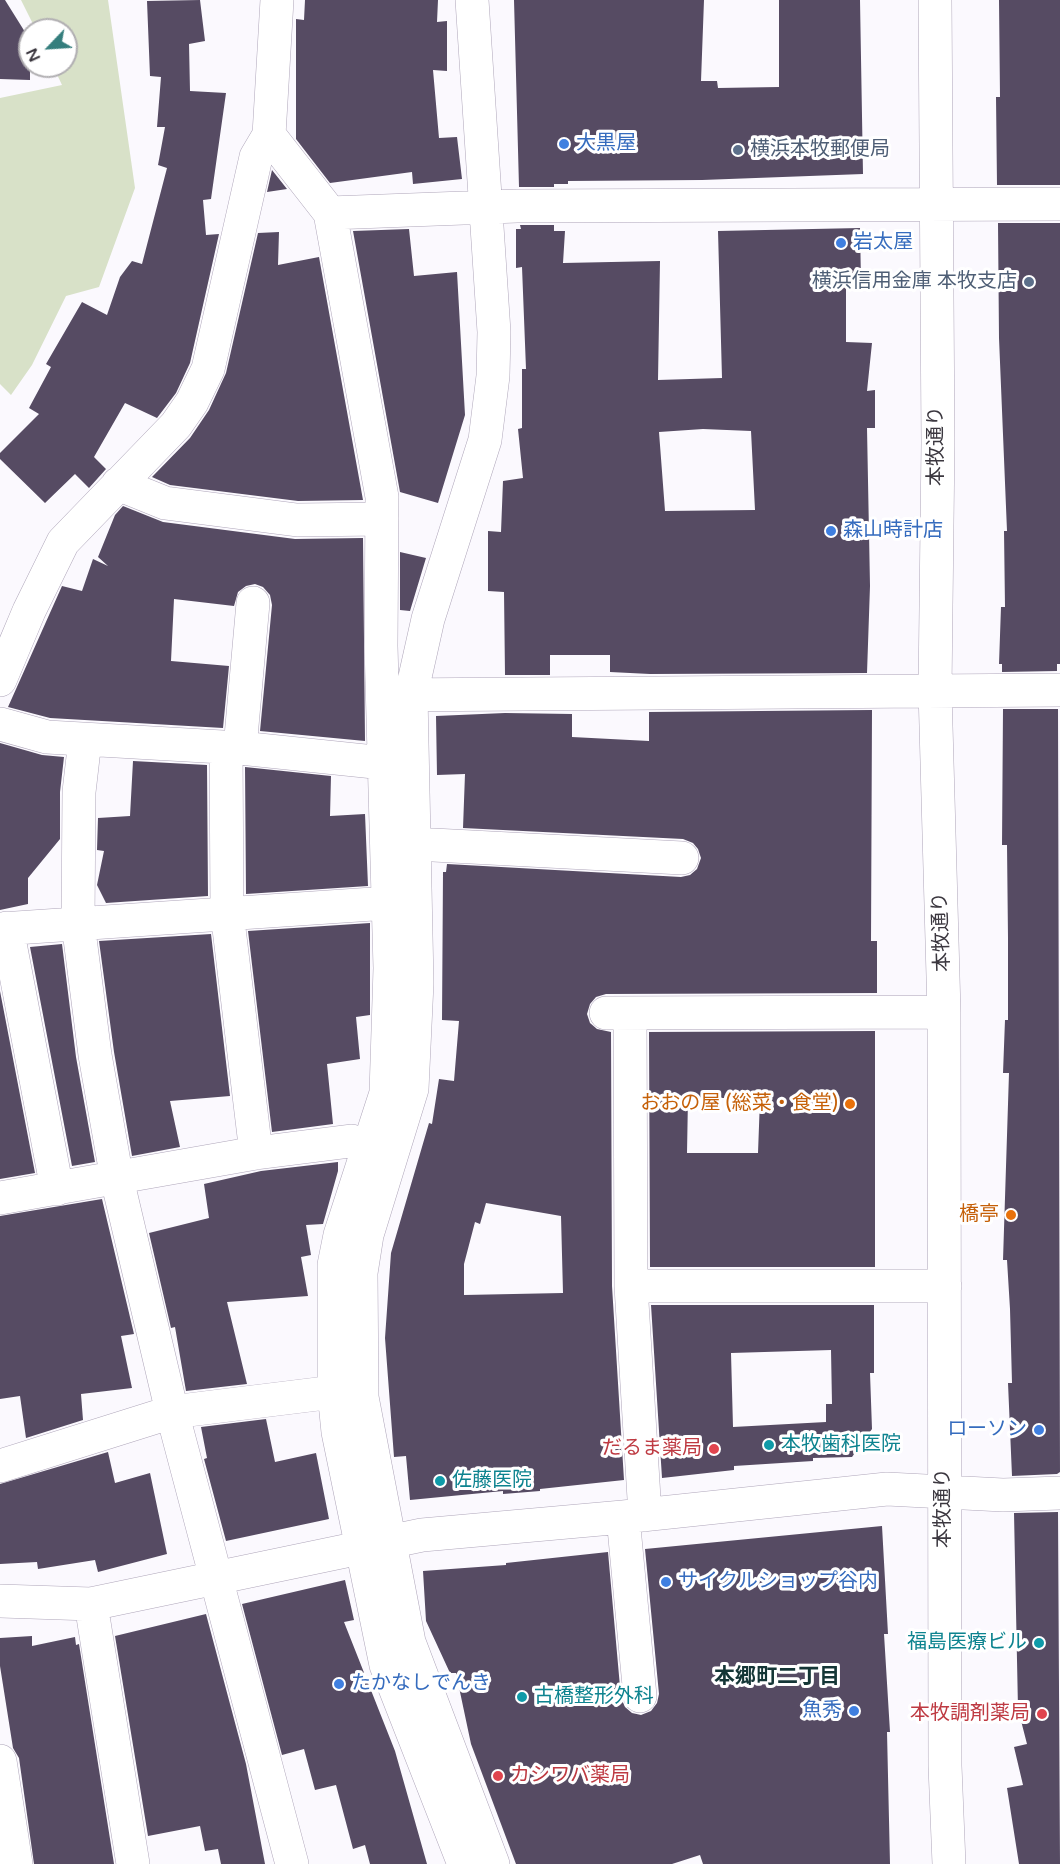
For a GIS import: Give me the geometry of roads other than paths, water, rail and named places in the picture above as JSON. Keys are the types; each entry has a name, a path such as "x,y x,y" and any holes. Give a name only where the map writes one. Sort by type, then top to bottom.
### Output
{"street":[{"path":"0,680 29,611 63,542 176,425 192,402 208,369 215,348 256,157 269,135 277,0"},
{"path":"472,0 494,332 493,376 485,440 428,618 397,695 384,763 390,968 386,1093 340,1235 334,1265 334,1392 338,1432 409,1642 493,1864"},
{"name":"本牧通り","path":"935,0 938,206 935,690 944,1012 945,1766 949,1864"},
{"path":"269,135 330,213 382,497 397,695 414,844 417,983 412,1089 367,1235 361,1272 362,1397 386,1665 464,1864"},
{"path":"330,213 486,207 1060,204"},
{"path":"118,484 165,503 176,505 297,520 382,519"},
{"path":"253,603 233,747 227,912 256,1153"},
{"path":"397,695 1060,690"},
{"path":"0,724 47,737 233,747 384,763"},
{"path":"85,740 79,792 78,923 95,1055 117,1179 172,1412 292,1864"},
{"path":"414,844 682,858"},
{"path":"57,1189 4,928 388,903"},
{"path":"640,1696 634,1516 631,1286 618,1013 944,1012"},
{"path":"0,1198 256,1153 351,1141 369,1146"},
{"path":"631,1286 945,1286"},
{"path":"0,1466 172,1412 334,1392"},
{"path":"0,1601 91,1604 422,1535 634,1516 887,1489 944,1493 1060,1492"},
{"path":"91,1604 134,1864"},
{"path":"0,1761 16,1864"}],"place":[{"name":"大黒屋","path":"564,144"},
{"name":"横浜本牧郵便局","path":"738,150"},
{"name":"岩太屋","path":"841,243"},
{"name":"横浜信用金庫 本牧支店","path":"1029,282"},
{"name":"森山時計店","path":"831,531"},
{"name":"おおの屋 (総菜・食堂)","path":"850,1104"},
{"name":"橋亭","path":"1011,1215"},
{"name":"ローソン","path":"1039,1430"},
{"name":"本牧歯科医院","path":"769,1445"},
{"name":"だるま薬局","path":"714,1449"},
{"name":"佐藤医院","path":"440,1481"},
{"name":"サイクルショップ谷内","path":"666,1582"},
{"name":"福島医療ビル","path":"1039,1643"},
{"name":"たかなしでんき","path":"339,1684"},
{"name":"古橋整形外科","path":"522,1697"},
{"name":"魚秀","path":"854,1711"},
{"name":"本牧調剤薬局","path":"1042,1714"},
{"name":"カシワバ薬局","path":"498,1776"}],"district":[{"name":"本郷町二丁目","path":"777,1677"}]}
